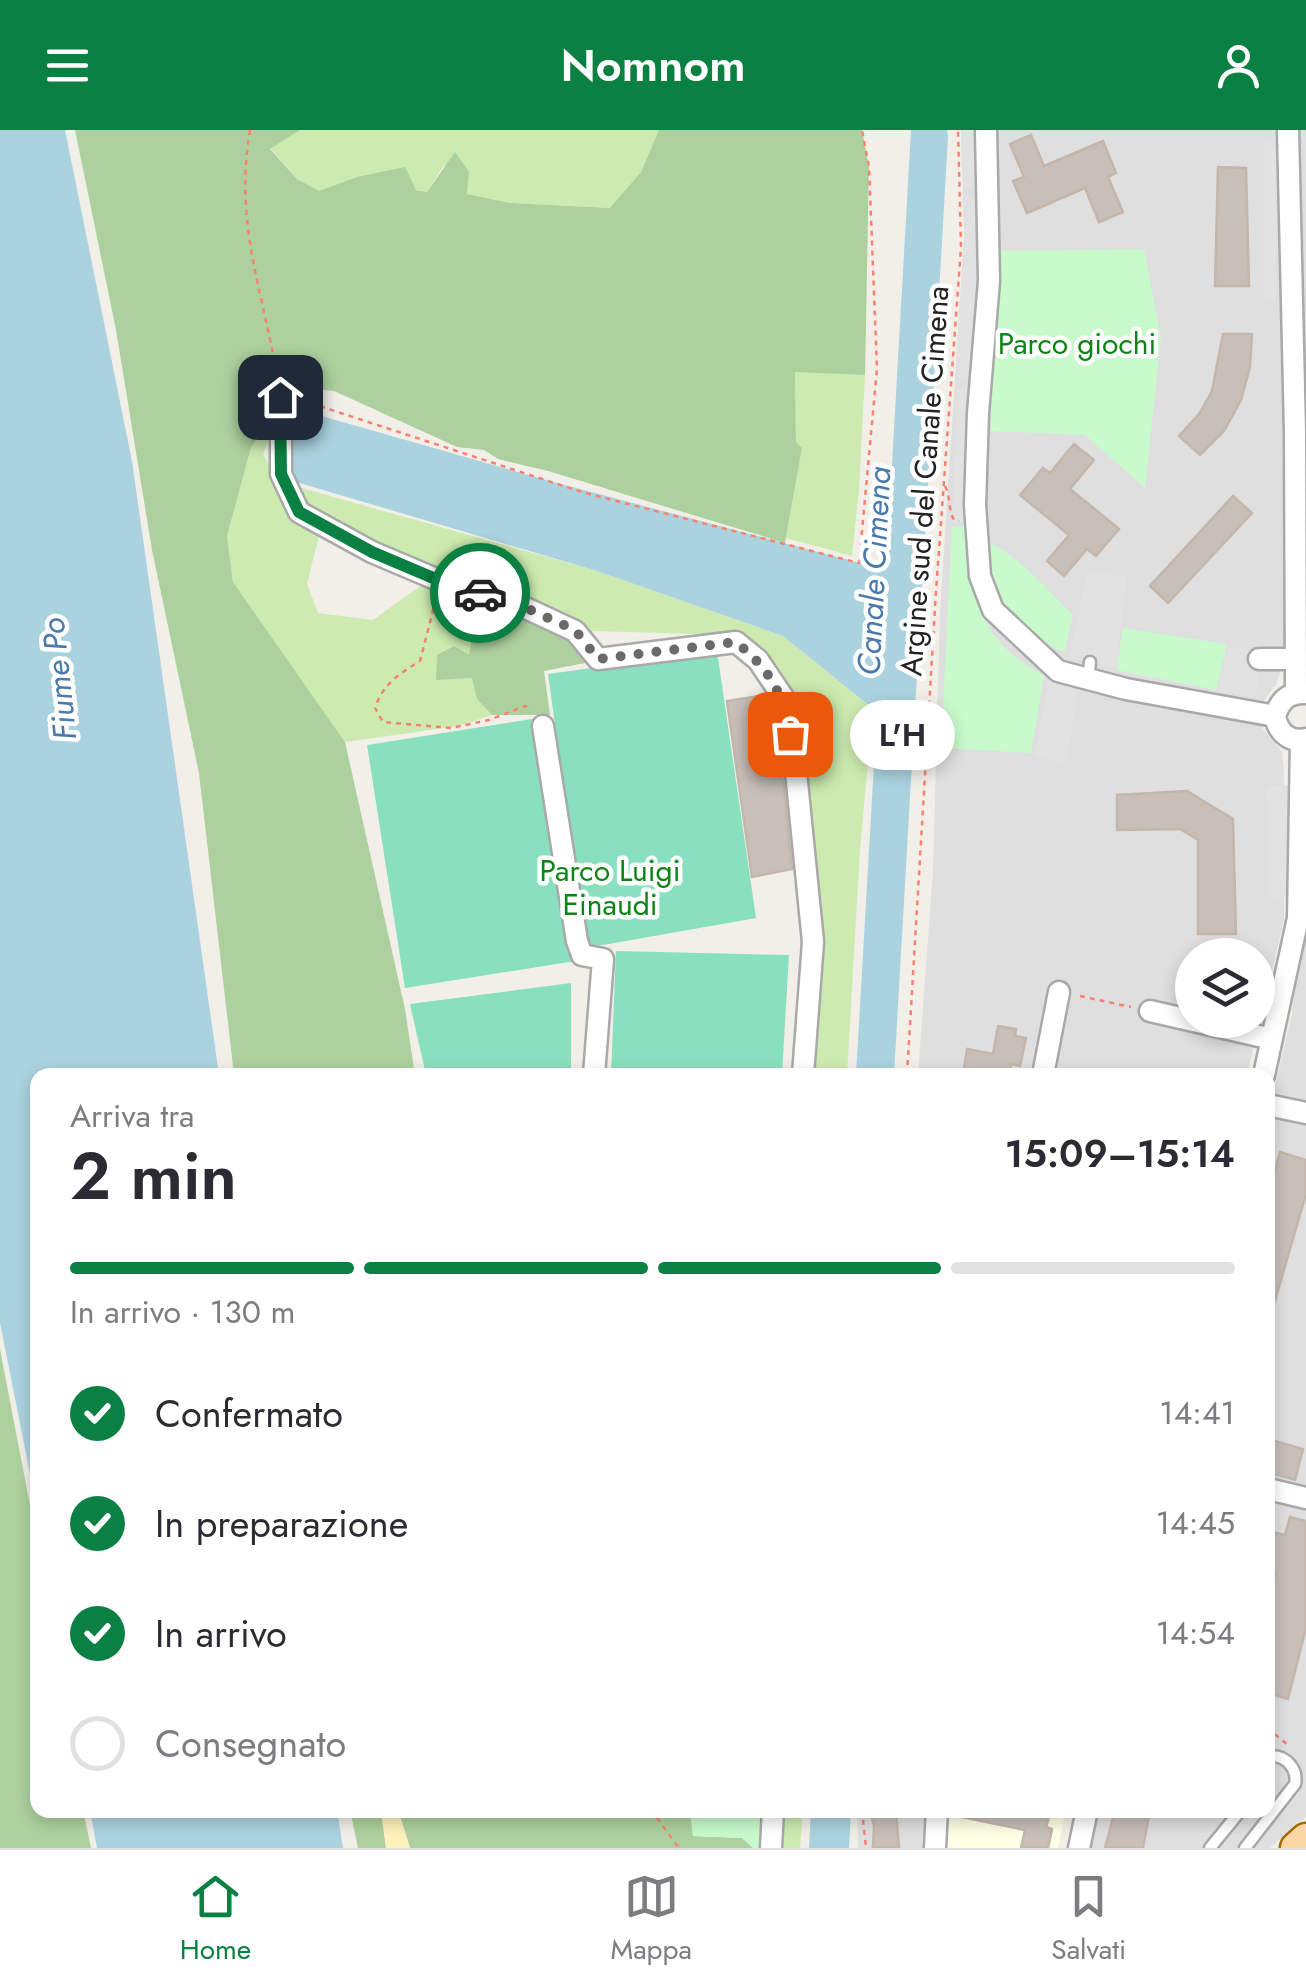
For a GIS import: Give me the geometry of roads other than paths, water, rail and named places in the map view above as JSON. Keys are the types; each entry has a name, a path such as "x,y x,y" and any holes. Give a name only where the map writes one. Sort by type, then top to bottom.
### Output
{"main road":[{"path":"1296,1848 1306,1839"}],"street":[{"path":"986,130 989,281 975,505 980,576 993,610 1046,661 1077,674 1143,692 1276,716"},
{"path":"1275,1030 1296,977 1303,828 1303,740 1284,735 1276,716 1284,698 1301,693 1296,659 1301,546 1298,190 1288,130"},
{"path":"280,397 281,474 299,512 372,552 438,580 517,604 575,630 598,659 736,642 758,660 783,698 796,772 812,942 804,1068"},
{"path":"1259,659 1296,659"},
{"path":"543,726 577,941 582,955 603,959 595,1068"},
{"path":"1044,1068 1059,992"},
{"path":"1150,1011 1175,1017"},
{"path":"1266,1068 1272,1038"},
{"path":"1275,1106 1306,1113"},
{"path":"1275,1491 1306,1498"},
{"path":"771,1848 773,1818"},
{"path":"935,1848 937,1818"},
{"path":"1079,1848 1086,1818"}],"lane":[{"path":"1275,1756 1294,1769 1295,1784 1275,1810"},
{"path":"1210,1848 1234,1818"},
{"path":"1246,1848 1269,1818"}],"water":[{"name":"Fiume Po","path":"0,130 65,130 132,461 218,1068 30,1068 30,1474 0,1323"},
{"name":"Canale Cimena","path":"911,130 947,130 894,1068 856,1068 877,712 783,636 597,571 286,479 290,407 546,480 886,570"},
{"path":"91,1818 338,1818 343,1848 97,1848"},
{"path":"811,1818 851,1818 849,1848 809,1848"}],"place":[{"name":"L'H","path":"790,734"}],"park label":[{"name":"Parco giochi","path":"1077,344"},
{"name":"Parco Luigi Einaudi","path":"610,888"}]}
